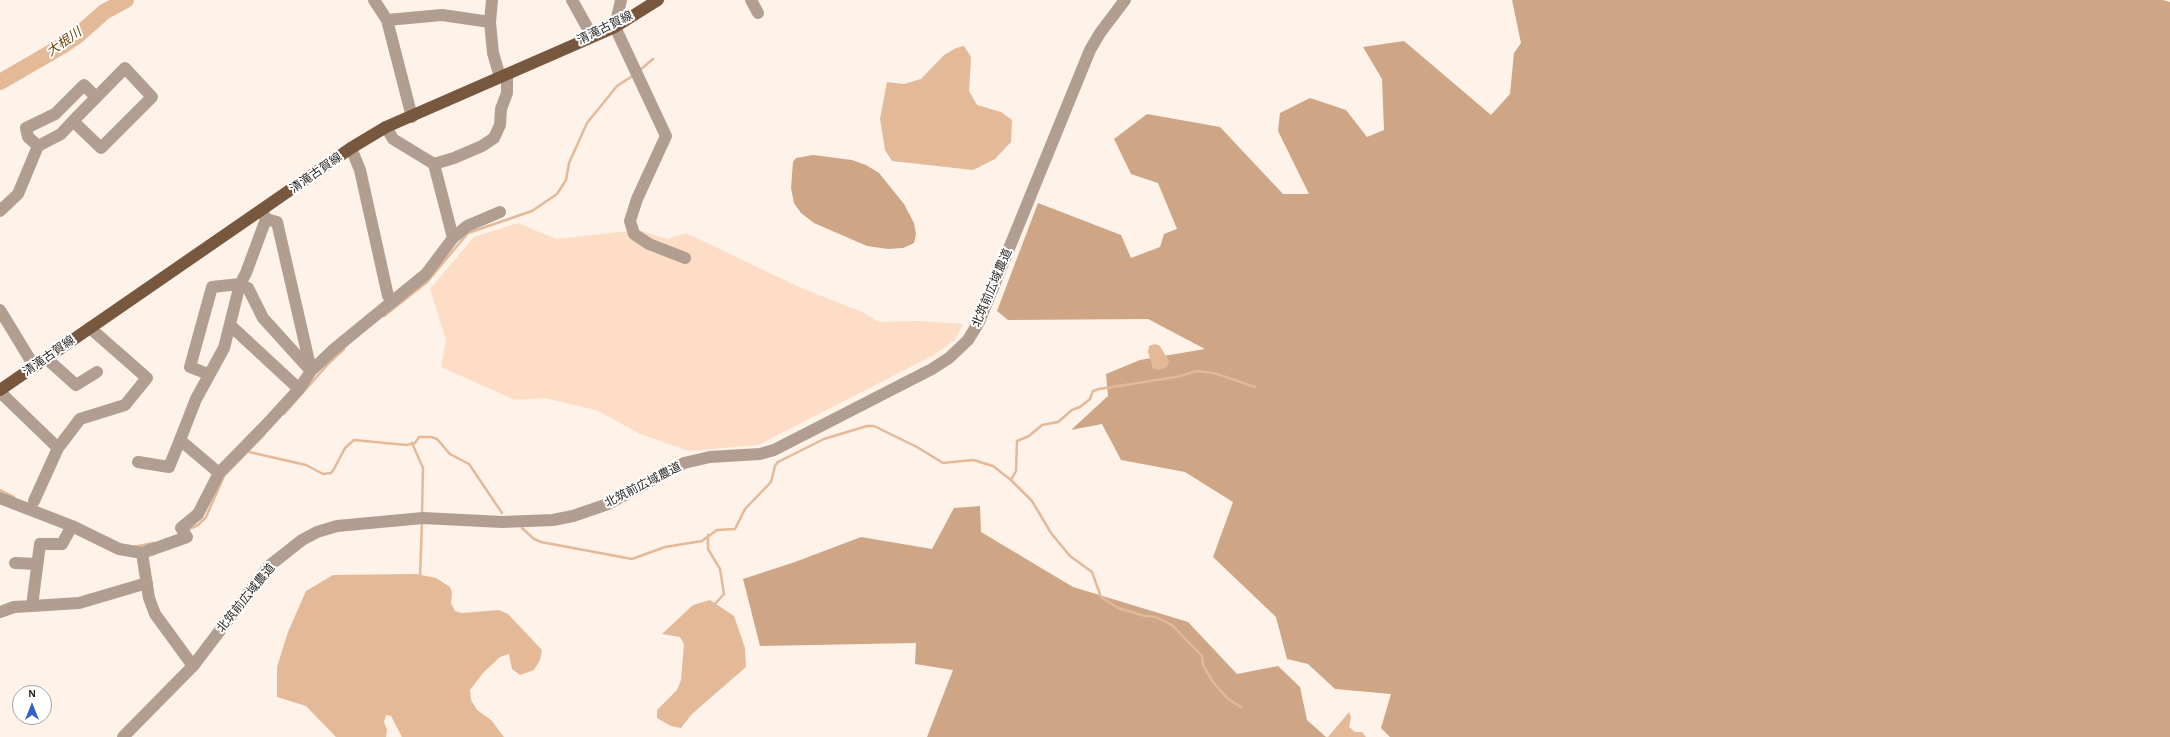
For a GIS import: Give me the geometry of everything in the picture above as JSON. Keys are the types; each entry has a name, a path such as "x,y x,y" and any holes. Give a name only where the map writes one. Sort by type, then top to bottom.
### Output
{"main road":[{"name":"清滝古賀線","path":"0,391 90,328 264,215 351,148 386,127 412,117 615,27 658,0"}],"street":[{"path":"374,0 387,20 412,117"},
{"path":"434,164 454,158 482,146 494,138 500,125 501,109 507,93 503,76 493,53 490,22 492,0"},
{"path":"572,0 592,36"},
{"path":"620,0 615,27 666,136 637,199 630,221 634,234 650,244 685,258"},
{"path":"751,0 758,13"},
{"name":"北筑前広域農道","path":"123,737 193,666 269,566 297,543 317,532 337,526 423,518 502,522 553,520 573,516 608,504 684,463 710,458 760,454 774,450 932,369 949,358 968,340 979,322 1090,50 1100,33 1125,0"},
{"path":"387,20 442,15 490,22"},
{"path":"0,211 18,194 38,146 61,134 73,121 96,97 125,68 152,97 101,148 73,121"},
{"path":"38,146 28,137 26,128 54,114 84,85 96,97"},
{"path":"386,127 393,139 434,164 453,238"},
{"path":"351,148 360,170 388,296 394,301"},
{"path":"0,498 72,526 119,549 142,554 187,537 181,528 198,514 219,473 299,389 311,371 333,350 426,274 453,238 467,226 500,212"},
{"path":"138,462 170,467 196,399 208,374 224,348 231,326 240,284 246,273 264,215 277,222 311,371"},
{"path":"208,374 190,367 212,287 240,284 248,288 263,318 311,371"},
{"path":"0,310 34,366"},
{"path":"231,326 299,389"},
{"path":"34,501 58,448 80,419 125,405 147,378 90,328"},
{"path":"46,358 76,385 97,372"},
{"path":"0,391 58,448"},
{"path":"180,440 219,473"},
{"path":"32,606 40,544 62,544 72,526"},
{"path":"142,554 149,598 155,614 193,666"},
{"path":"15,563 37,564"},
{"path":"0,612 14,607 79,603 147,583"}],"shaded area":[{"path":"1512,0 2163,0 2170,2 2170,737 1390,737 1381,728 1391,694 1335,689 1308,664 1287,659 1276,617 1213,557 1233,502 1185,472 1121,460 1102,424 1071,430 1108,396 1106,374 1140,360 1205,349 1148,319 1008,320 997,311 1038,203 1121,235 1131,258 1160,247 1164,234 1177,229 1158,183 1131,174 1114,139 1147,114 1220,127 1283,194 1309,194 1278,131 1280,113 1310,98 1346,110 1367,137 1384,130 1382,79 1363,47 1404,41 1491,115 1510,94 1514,53 1521,43"},
{"path":"964,46 971,57 969,91 977,105 1001,112 1012,120 1011,142 995,159 973,170 892,161 885,150 880,119 887,82 904,84 921,79 944,55 956,48"},
{"path":"813,155 852,160 866,165 879,173 904,204 914,223 916,234 914,243 903,248 888,249 867,246 814,223 801,213 794,203 791,188 793,162 796,158"},
{"path":"518,223 556,239 638,230 668,239 686,233 801,288 862,312 879,322 920,321 963,324 955,340 934,355 758,445 689,451 640,434 596,410 544,398 515,400 441,367 446,340 430,289 474,237"},
{"path":"1155,344 1160,346 1169,361 1167,367 1159,370 1153,369 1148,352 1149,346"},
{"path":"980,506 981,532 1073,587 1188,622 1237,674 1278,666 1300,687 1307,720 1326,737 927,737 953,670 915,664 916,643 760,646 743,579 795,562 861,537 932,549 954,508"},
{"path":"416,574 436,578 450,587 452,592 451,603 455,611 462,613 499,610 508,614 542,650 540,660 534,670 520,675 512,669 509,654 500,657 483,673 470,690 471,700 477,710 491,720 504,737 402,737 391,716 386,715 384,722 387,730 386,737 336,737 306,706 277,697 277,667 288,632 306,591 333,575"},
{"path":"710,600 734,616 745,648 746,667 692,714 681,728 671,726 657,718 657,710 677,690 681,680 684,644 680,637 662,634 693,605"},
{"path":"1349,712 1351,717 1349,727 1355,732 1362,732 1366,737 1328,737"}],"waterway":[{"name":"大根川","path":"0,82 62,46 77,36 104,12 126,0"},
{"path":"640,70 653,59"},
{"path":"384,316 427,282 468,233 532,211 557,194 566,180 569,163 587,123 617,86 634,75"},
{"path":"284,414 329,363 344,349"},
{"path":"1011,480 1016,471 1017,441 1029,436 1042,425 1058,422 1072,410 1080,407 1090,399 1093,391 1176,377 1197,371 1214,373 1255,387"},
{"path":"522,528 534,539 541,542 632,559 665,547 702,541 717,530 735,529 745,509 771,482 775,466 778,462 824,439 867,426 874,426 917,447 943,463 973,460 993,466 1011,480 1032,501 1051,533 1070,556 1092,572 1101,597 1118,608 1145,616 1156,617 1172,625 1202,656 1203,665 1213,682 1228,699 1241,707"},
{"path":"187,530 198,525 206,517 224,476 264,435"},
{"path":"249,452 306,465 323,474 331,473 345,448 354,440 406,445 415,443 419,437 431,437 437,439 450,454 469,464 502,513"},
{"path":"412,443 423,468 422,514"},
{"path":"0,490 14,497"},
{"path":"420,578 422,521"},
{"path":"708,535 708,549 720,569 724,594 713,606"},
{"path":"134,547 153,543"}]}
